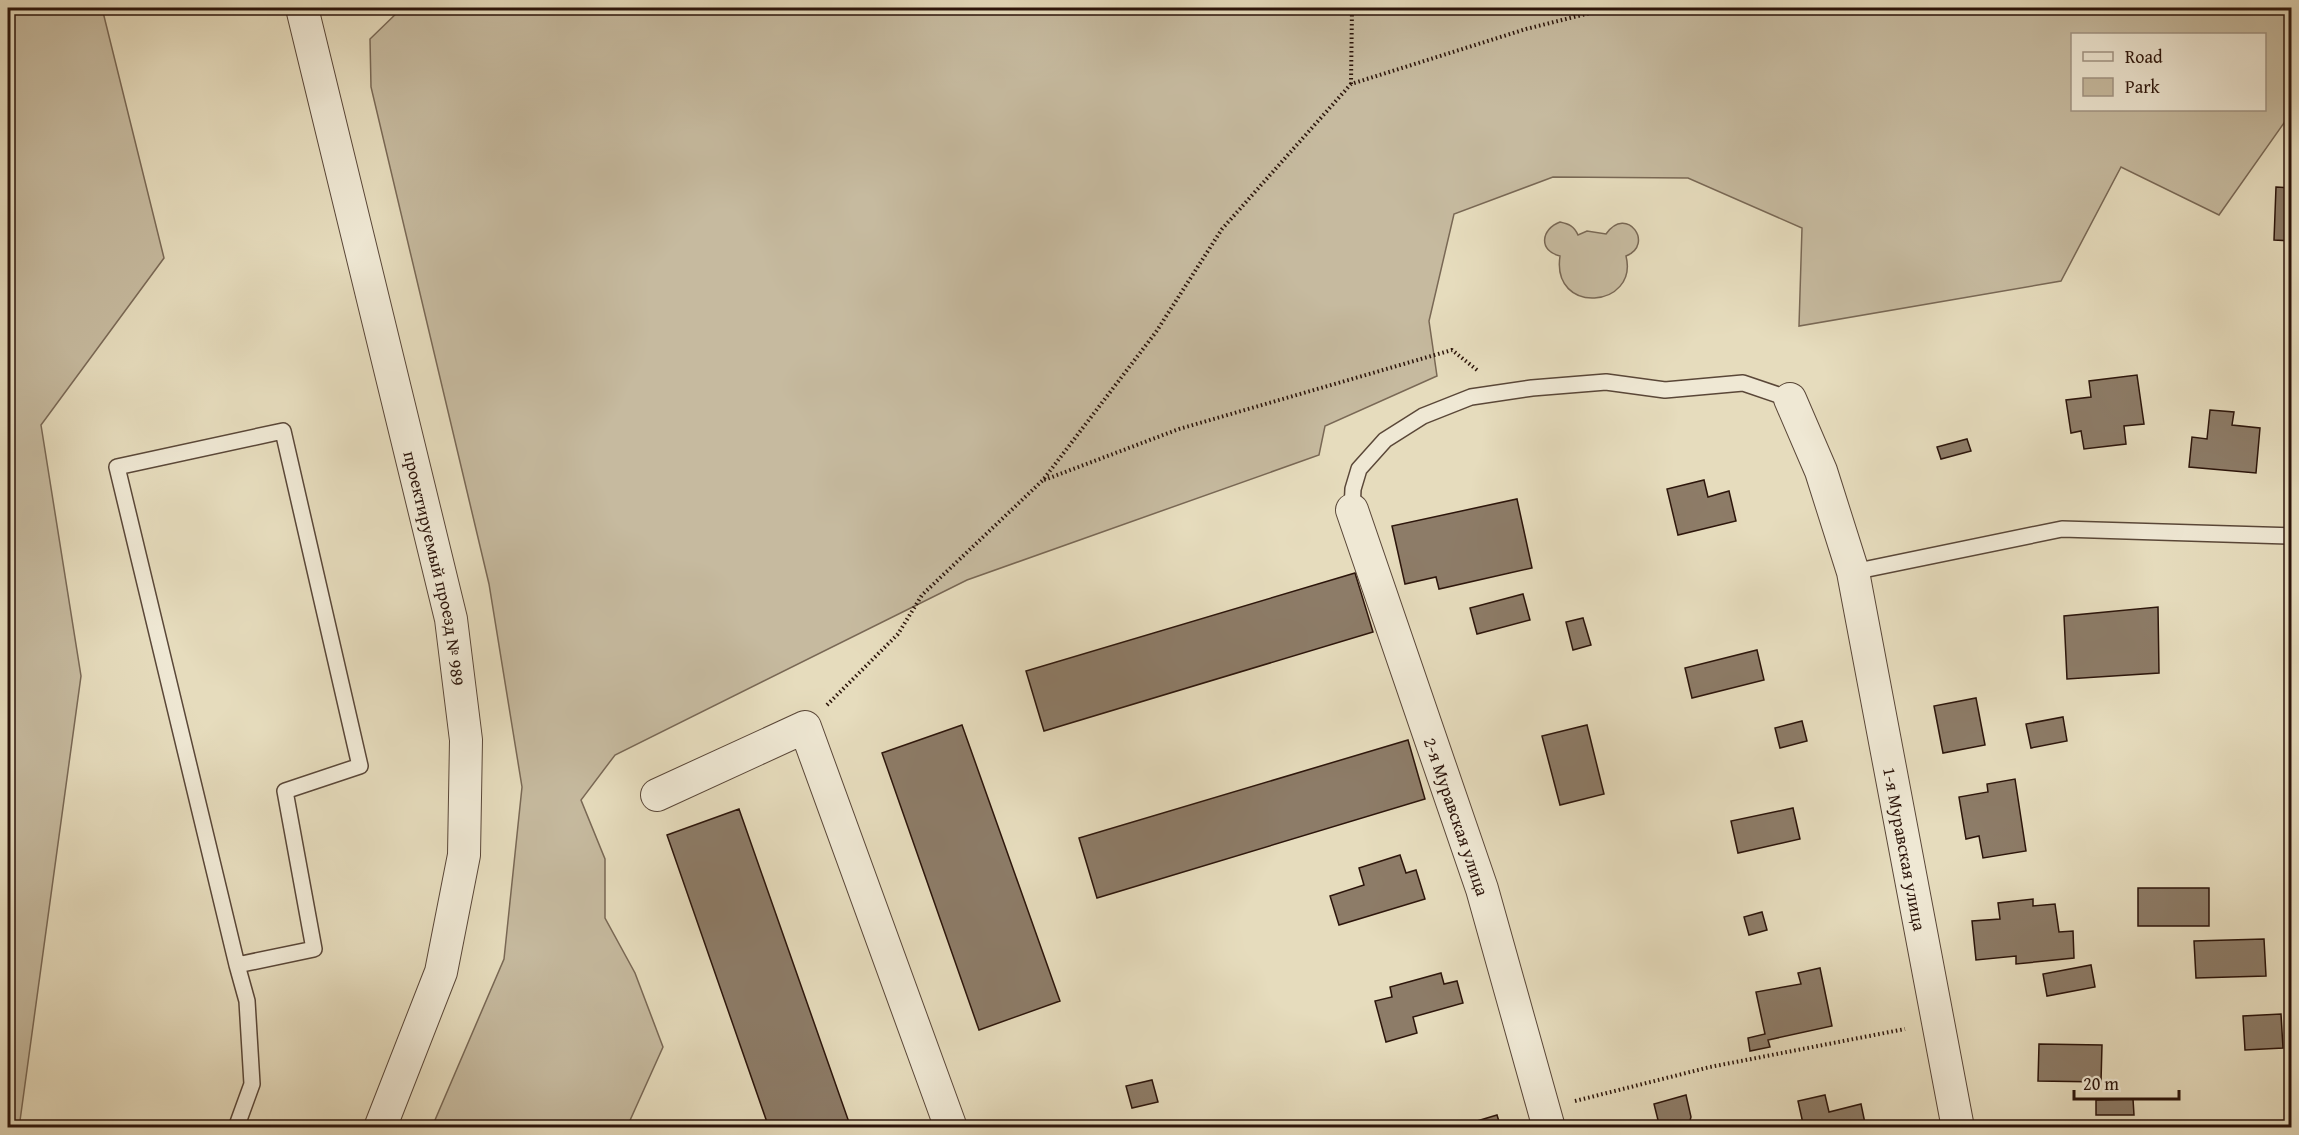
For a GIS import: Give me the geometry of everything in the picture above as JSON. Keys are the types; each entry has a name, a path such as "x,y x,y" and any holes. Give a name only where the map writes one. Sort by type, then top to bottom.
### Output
{"street":[{"name":"проектируемый проезд № 989","path":"302,8 451,620 466,740 464,855 441,972 380,1128"},
{"name":"1-я Муравская улица","path":"1790,399 1821,471 1853,572 1958,1128"},
{"name":"2-я Муравская улица","path":"1352,510 1482,889 1549,1128"},
{"path":"657,795 805,727 951,1128"}],"lane":[{"path":"1352,510 1353,489 1359,469 1385,440 1423,416 1471,397 1606,382 1665,390 1743,383 1790,399"},
{"path":"236,1128 252,1084 247,1001 237,965 117,467 283,431 360,766 285,791 314,949 237,965"},
{"path":"1853,572 2062,529 2292,536"}],"path":[{"path":"1351,84 1352,8"},
{"path":"805,727 898,634 922,595 1043,480 1156,332 1222,229 1351,84 1526,29 1590,13 1598,8"},
{"path":"1043,480 1179,429 1452,350 1505,392"},
{"path":"1571,1102 1710,1067 1938,1022"}],"green space":[{"path":"8,8 102,8 164,258 41,425 81,676 19,1128 8,1127"},
{"path":"402,8 2291,8 2291,113 2219,215 2121,167 2061,281 1799,326 1802,228 1688,178 1553,177 1454,214 1429,321 1437,376 1325,426 1319,455 967,580 615,755 581,800 605,859 605,918 635,973 663,1047 627,1127 432,1127 504,959 522,787 489,584 371,87 370,39"},
{"path":"1560,222 1571,226 1578,235 1587,231 1606,234 1614,226 1622,223 1635,230 1638,244 1634,251 1626,256 1627,273 1620,286 1608,295 1594,298 1580,296 1568,289 1561,275 1560,256 1548,250 1545,245 1549,230"}],"building":[{"path":"2276,187 2292,188 2292,241 2274,240"},
{"path":"2137,375 2144,424 2124,426 2126,444 2084,449 2081,431 2071,433 2066,400 2091,397 2089,381"},
{"path":"2210,410 2234,412 2232,425 2260,428 2256,473 2189,467 2192,437 2207,439"},
{"path":"1967,439 1971,451 1941,459 1937,447"},
{"path":"1704,480 1708,497 1729,491 1736,521 1678,535 1667,489"},
{"path":"1517,499 1532,568 1439,589 1436,577 1405,584 1392,526"},
{"path":"1355,573 1373,632 1044,731 1026,671"},
{"path":"1523,594 1530,620 1477,634 1470,608"},
{"path":"2158,607 2159,673 2067,679 2064,616"},
{"path":"1583,618 1591,645 1573,650 1566,622"},
{"path":"1757,650 1764,680 1692,698 1685,668"},
{"path":"1976,698 1985,745 1943,753 1934,706"},
{"path":"2063,717 2067,741 2031,748 2026,724"},
{"path":"1802,721 1807,741 1780,748 1775,728"},
{"path":"962,725 1060,1001 979,1030 882,753"},
{"path":"1587,725 1604,794 1560,805 1542,736"},
{"path":"1408,740 1425,799 1097,898 1079,838"},
{"path":"2015,779 2026,851 1983,858 1979,836 1966,839 1959,797 1988,792 1987,784"},
{"path":"1793,808 1800,839 1738,853 1731,821"},
{"path":"739,809 851,1128 769,1128 667,835"},
{"path":"1400,855 1406,873 1416,870 1425,899 1339,925 1330,896 1364,885 1359,868"},
{"path":"2138,888 2209,888 2209,926 2138,926"},
{"path":"2033,899 2033,906 2055,904 2059,932 2073,931 2074,958 2016,964 2016,956 1976,960 1972,921 2000,919 1998,903"},
{"path":"1762,912 1767,930 1749,935 1744,917"},
{"path":"2264,939 2266,976 2196,978 2194,941"},
{"path":"2091,965 2095,987 2047,996 2043,974"},
{"path":"1820,968 1832,1026 1768,1040 1770,1047 1750,1051 1748,1038 1765,1034 1756,992 1801,984 1798,973"},
{"path":"1441,973 1444,984 1457,981 1463,1003 1413,1017 1417,1033 1386,1042 1375,1001 1392,997 1390,987"},
{"path":"2281,1014 2283,1048 2245,1050 2243,1016"},
{"path":"2039,1044 2102,1045 2101,1082 2038,1081"},
{"path":"1152,1080 1158,1102 1132,1108 1126,1086"},
{"path":"1686,1095 1691,1117 1688,1127 1660,1128 1654,1104"},
{"path":"1825,1095 1829,1112 1861,1104 1866,1128 1804,1128 1798,1101"},
{"path":"2133,1099 2134,1115 2096,1115 2096,1100"},
{"path":"1497,1115 1501,1128 1457,1127"},
{"path":"2093,1123 2121,1123 2122,1128 2093,1128"}]}
